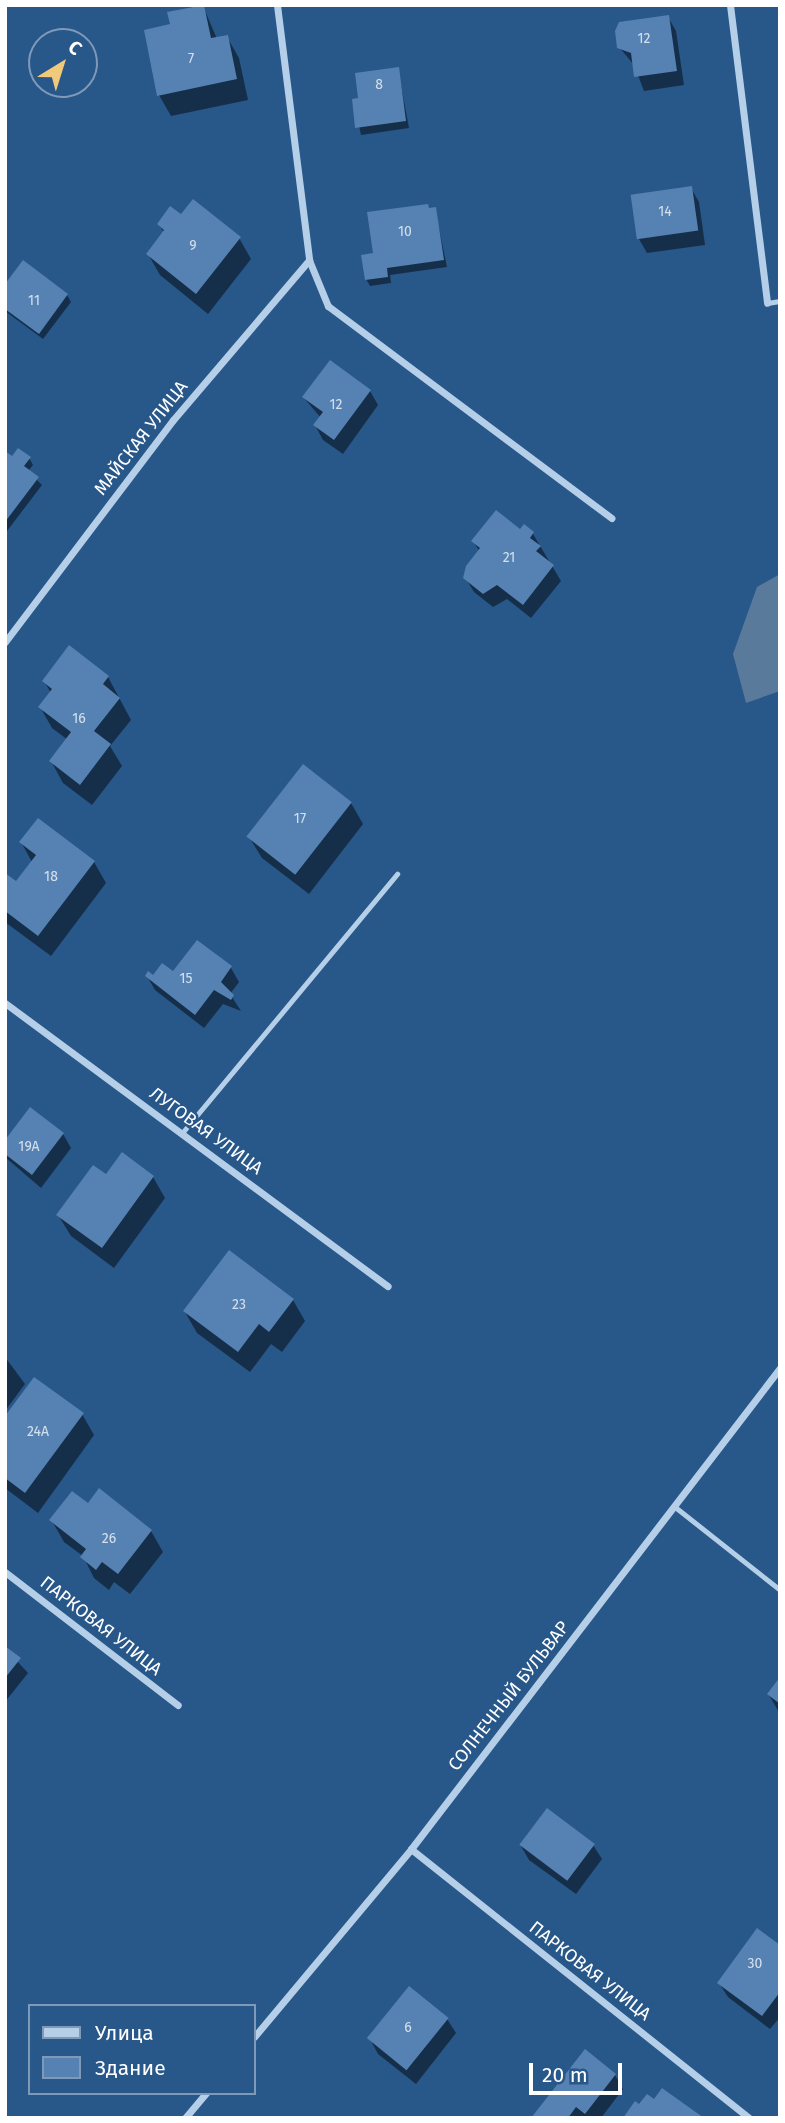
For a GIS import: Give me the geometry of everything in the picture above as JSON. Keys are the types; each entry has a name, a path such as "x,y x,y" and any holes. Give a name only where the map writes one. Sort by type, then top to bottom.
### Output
{"street":[{"path":"276,5 310,260 328,306 611,518"},
{"path":"730,5 767,303"},
{"name":"МАЙСКАЯ УЛИЦА","path":"5,642 173,420 310,260"},
{"name":"ЛУГОВАЯ УЛИЦА","path":"5,1003 388,1286"},
{"name":"СОЛНЕЧНЫЙ БУЛЬВАР","path":"256,2035 411,1849 780,1368"},
{"name":"ПАРКОВАЯ УЛИЦА","path":"5,1572 178,1705"},
{"name":"ПАРКОВАЯ УЛИЦА","path":"411,1849 749,2118"},
{"path":"186,2118 204,2095"}],"lane":[{"path":"767,303 780,301"},
{"path":"182,1133 397,874"},
{"path":"675,1507 780,1590"}],"water":[{"path":"780,574 780,691 746,703 733,654 757,587"}],"building":[{"path":"204,5 211,38 228,35 237,79 157,96 144,30 170,24 167,12"},
{"path":"669,15 677,71 634,77 631,53 617,48 615,31 619,22"},
{"path":"399,67 406,121 355,128 352,99 358,98 355,73"},
{"path":"692,186 698,231 637,239 631,195"},
{"path":"193,199 241,237 196,294 146,254 164,230 157,224 170,206 181,214"},
{"path":"428,204 429,208 436,207 444,260 387,268 388,277 365,280 361,255 373,253 367,212"},
{"path":"23,260 68,294 39,334 5,309 5,284"},
{"path":"330,360 371,390 334,440 313,425 323,412 302,397"},
{"path":"18,448 31,457 24,466 39,477 5,522 5,451 12,456"},
{"path":"496,510 520,529 524,524 534,532 530,538 541,546 536,551 554,565 523,605 497,585 483,594 463,578 466,566 480,548 471,541"},
{"path":"69,645 109,676 103,684 120,698 94,731 111,744 80,785 49,761 71,732 38,707 52,689 42,681"},
{"path":"303,764 352,802 295,875 246,836"},
{"path":"38,818 95,861 38,936 5,911 5,873 16,881 36,855 19,842"},
{"path":"197,940 232,966 221,982 234,995 231,1000 214,990 195,1015 145,976 148,971 153,975 162,963 173,971"},
{"path":"30,1107 64,1133 32,1175 5,1154 5,1140"},
{"path":"122,1152 154,1176 102,1248 56,1215 93,1165 106,1174"},
{"path":"229,1250 294,1299 269,1332 259,1324 238,1352 183,1311"},
{"path":"34,1377 84,1413 25,1493 5,1478 5,1416"},
{"path":"99,1488 152,1530 118,1574 102,1562 96,1570 80,1557 86,1549 49,1520 72,1491 88,1503"},
{"path":"5,1646 21,1658 5,1678"},
{"path":"780,1677 780,1704 767,1694"},
{"path":"547,1808 595,1844 567,1881 519,1845"},
{"path":"757,1928 780,1945 780,1992 762,2016 717,1983"},
{"path":"409,1986 449,2018 406,2070 367,2038"},
{"path":"585,2049 616,2074 585,2114 576,2107 568,2118 531,2118"},
{"path":"662,2088 704,2118 623,2118 635,2101 639,2104 647,2094 654,2099"}]}
